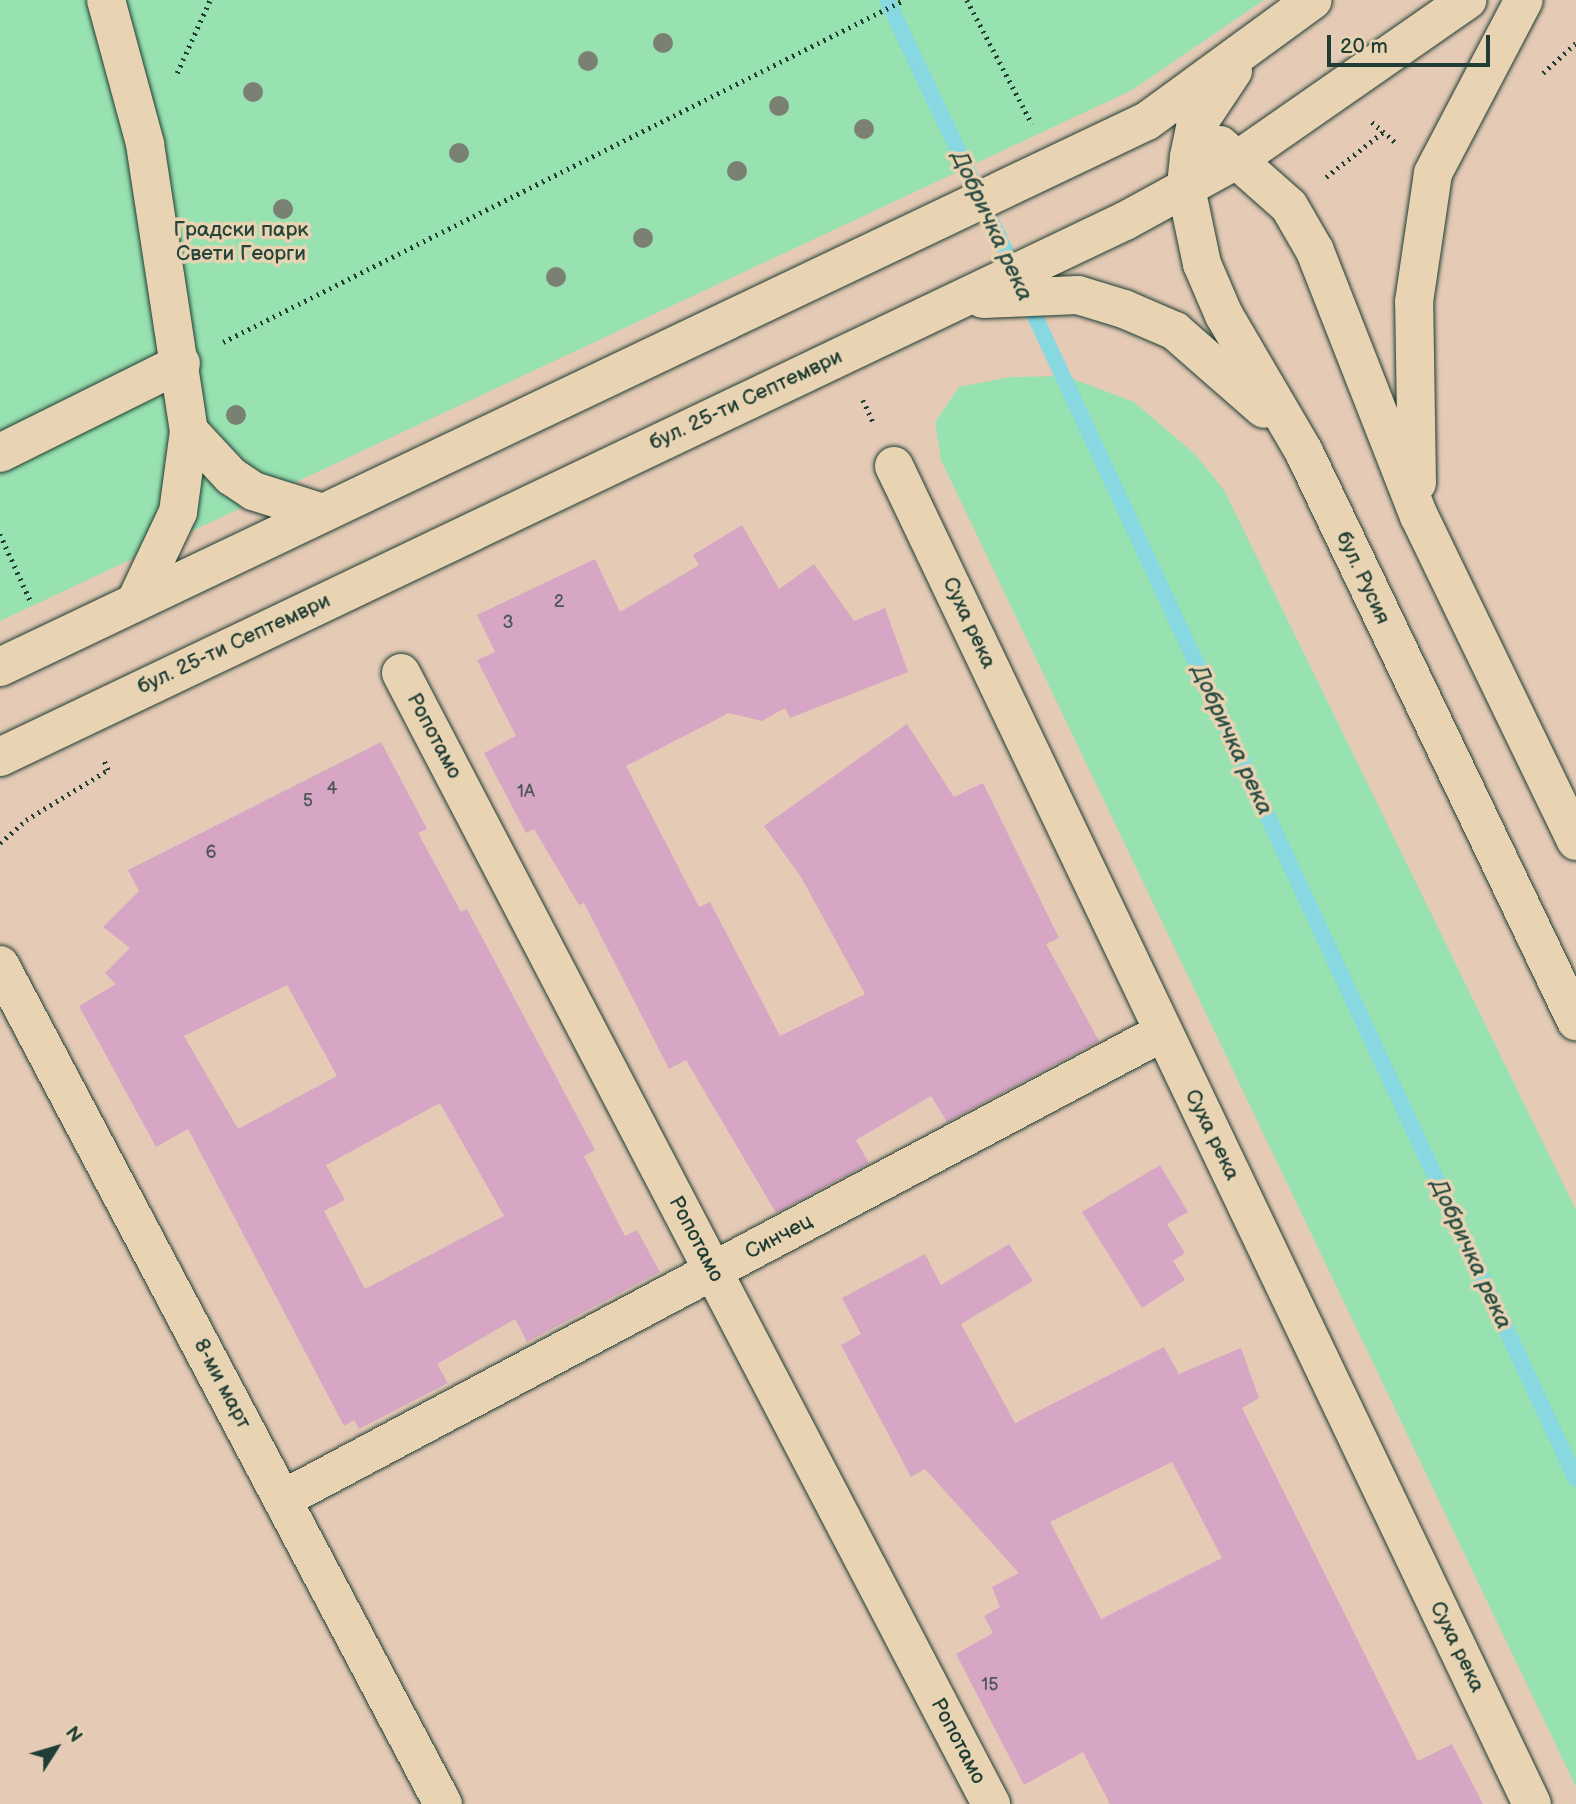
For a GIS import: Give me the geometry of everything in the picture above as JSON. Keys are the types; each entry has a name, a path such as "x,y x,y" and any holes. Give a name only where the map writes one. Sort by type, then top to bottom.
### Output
{"main road":[{"path":"106,0 145,144 181,363 189,430 178,512 136,601"},
{"path":"0,667 1147,121 1314,0"},
{"name":"бул. 25-ти Септември","path":"7,758 1089,239 1240,158 1467,0"},
{"path":"1419,516 1413,314 1433,173 1524,0"},
{"name":"бул. Русия","path":"1262,37 1218,88 1195,128 1186,188 1202,264 1224,315 1304,453 1576,1021"},
{"path":"1147,121 1195,128 1240,158 1289,206 1315,251 1419,516 1576,841"},
{"path":"943,307 1040,293 1078,295 1124,309 1175,331 1214,361 1304,453"},
{"path":"0,453 181,363"},
{"path":"189,430 223,469 253,491 323,513"},
{"name":"Суха река","path":"894,466 1532,1804"},
{"name":"Ропотамо","path":"401,673 991,1804"},
{"name":"8-ми март","path":"0,965 443,1804"},
{"name":"Синчец","path":"283,1499 1163,1032"}],"path":[{"path":"181,363 904,0"},
{"path":"967,0 1051,166"},
{"path":"1289,206 1383,132"}],"green space":[{"name":"Градски парк Свети Георги","path":"0,0 1264,0 1132,90 0,621"},
{"path":"1065,376 1134,402 1195,454 1224,490 1576,1210 1576,1787 941,460 935,422 959,387 1011,377"}],"building":[{"path":"742,525 779,589 814,564 854,621 885,608 908,672 790,718 785,708 762,721 729,713 626,766 699,907 710,902 780,1036 865,994 801,877 764,826 907,724 954,797 983,783 1059,938 1046,944 1099,1041 947,1122 931,1096 856,1140 869,1163 776,1213 686,1060 669,1069 584,903 579,905 534,829 526,833 484,753 516,736 477,660 495,652 477,615 595,559 620,612 699,565 693,555"},
{"path":"381,742 427,829 418,833 461,912 467,909 595,1150 584,1156 625,1236 637,1230 660,1272 527,1342 515,1319 437,1364 448,1383 359,1429 354,1420 344,1426 188,1129 156,1147 79,1006 116,984 105,973 130,948 103,927 139,891 128,870","holes":["287,985 337,1076 238,1129 184,1036","440,1103 504,1216 365,1289 324,1211 345,1200 326,1165"]},
{"path":"1160,1165 1188,1212 1167,1224 1185,1253 1173,1261 1185,1280 1142,1308 1082,1212"},
{"path":"1009,1244 1033,1281 961,1324 1015,1423 1164,1347 1179,1374 1241,1348 1259,1398 1242,1408 1418,1761 1452,1744 1483,1804 1110,1804 1083,1752 1024,1785 956,1654 993,1633 984,1616 1000,1607 992,1587 1019,1573 925,1469 911,1477 841,1345 861,1334 842,1298 925,1254 941,1285","holes":["1172,1462 1222,1558 1101,1619 1050,1522"]}],"waterway":[{"name":"Добричка река","path":"887,0 1016,273"},
{"name":"Добричка река","path":"1026,297 1576,1479"}]}
